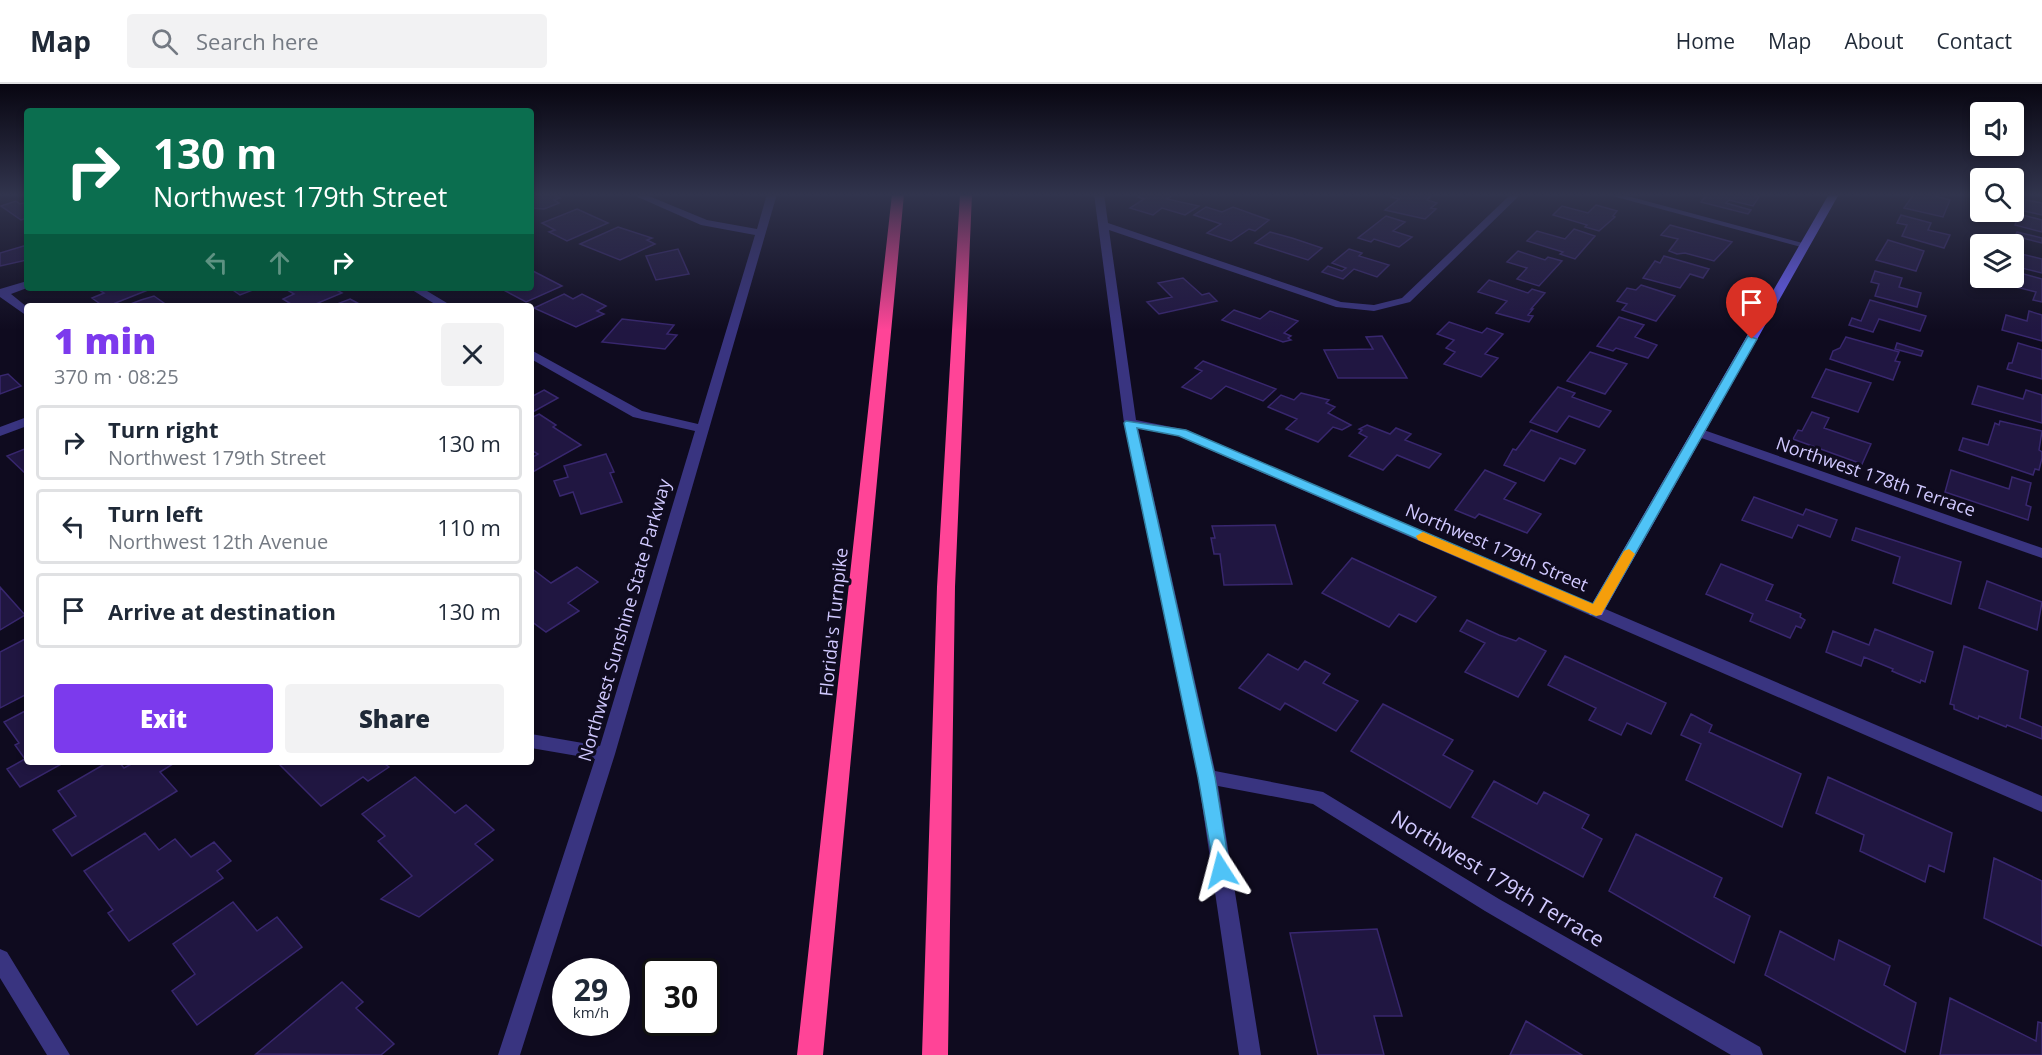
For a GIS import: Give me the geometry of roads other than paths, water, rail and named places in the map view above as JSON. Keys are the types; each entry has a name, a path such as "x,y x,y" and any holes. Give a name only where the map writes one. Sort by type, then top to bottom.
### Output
{"highway":[{"name":"Florida's Turnpike","path":"810,1055 893,239"},
{"path":"935,1055 946,587 964,239"}],"street":[{"name":"Northwest Sunshine State Parkway","path":"510,1055 606,754 700,428 759,239"},
{"path":"1107,239 1130,423 1207,777 1250,1055"},
{"path":"1148,239 1340,304 1374,308 1406,300 1469,239"},
{"path":"1783,239 1805,245"},
{"path":"1596,611 1808,239"},
{"path":"2,293 24,285"},
{"path":"419,291 441,303"},
{"path":"2,293 24,311"},
{"path":"534,356 638,414 700,428"},
{"path":"0,432 24,422"},
{"name":"Northwest 179th Street","path":"1130,423 1182,433 2042,804"},
{"name":"Northwest 178th Terrace","path":"1698,432 2042,553"},
{"path":"534,742 606,754"},
{"name":"Northwest 179th Terrace","path":"1207,777 1317,797 1492,905 1752,1055"},
{"path":"0,959 59,1055"}]}
